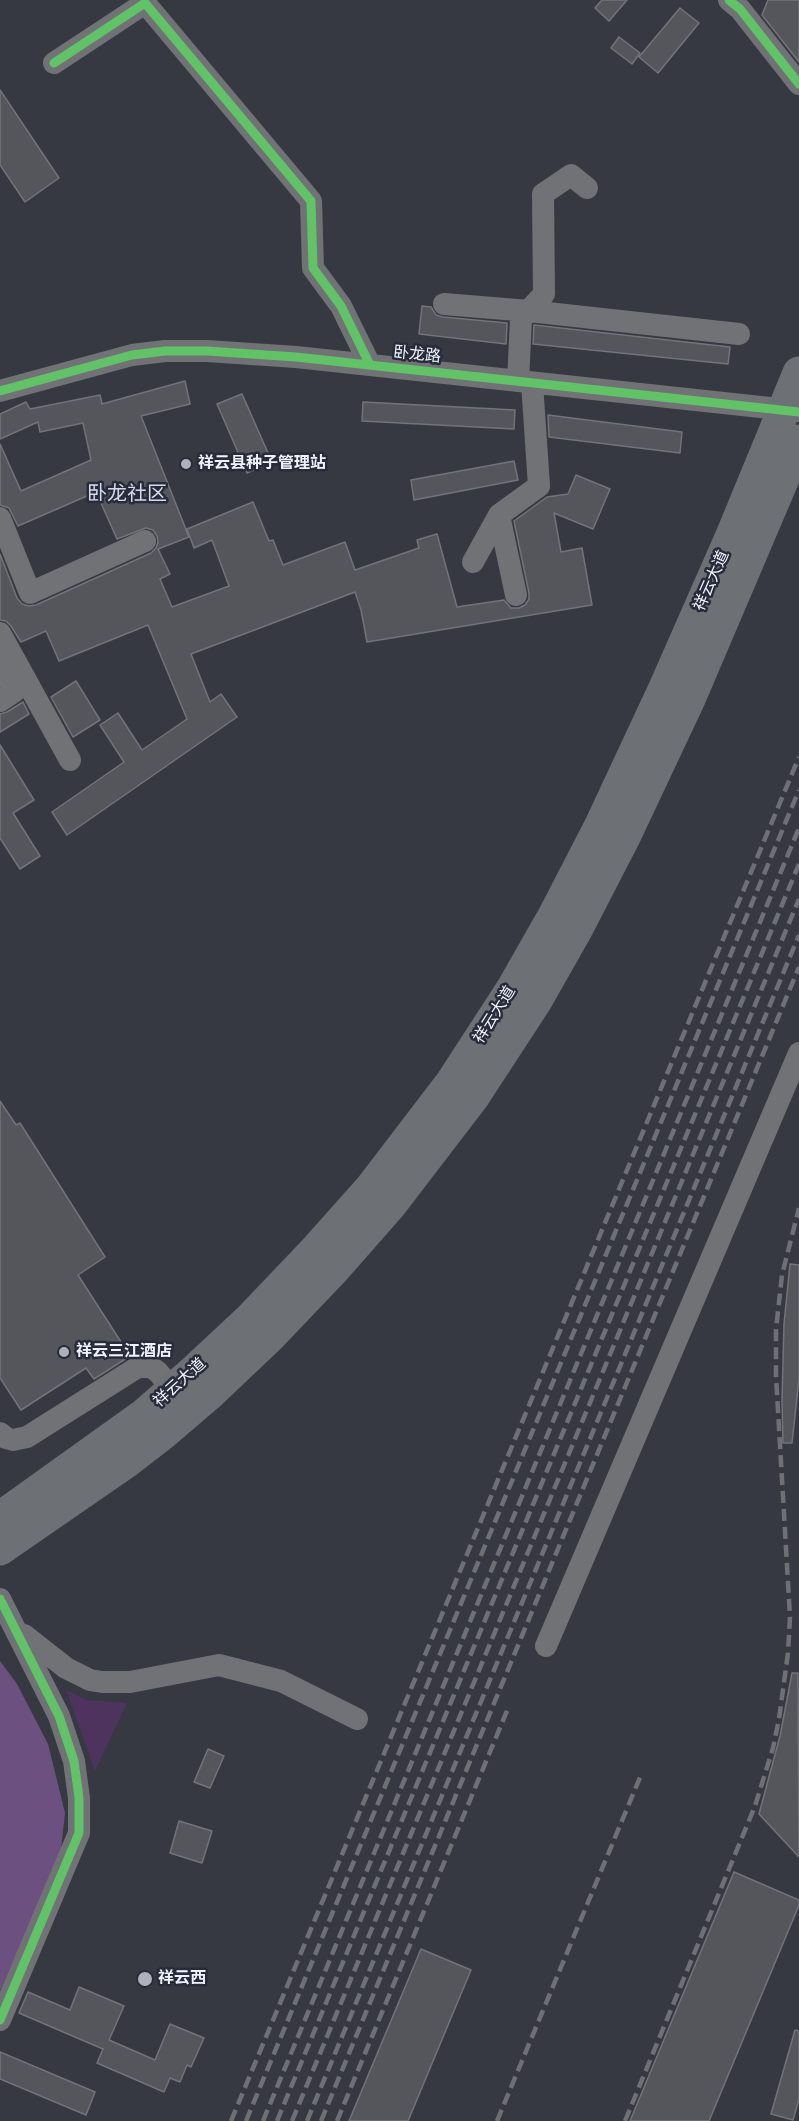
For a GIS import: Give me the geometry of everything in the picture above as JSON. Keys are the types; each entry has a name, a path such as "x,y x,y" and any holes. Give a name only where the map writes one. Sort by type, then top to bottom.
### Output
{"highway":[{"name":"祥云大道","path":"0,1518 110,1441 173,1390 251,1318 286,1283 371,1188 445,1091 513,988 554,916 630,764 721,560 791,411 799,373"},
{"name":"祥云大道","path":"0,1550 161,1436 209,1394 326,1278 391,1204 473,1097 535,1002 577,928 624,837 689,699 799,441"}],"street":[{"path":"729,0 740,9 799,84"},
{"path":"54,63 145,3 311,201 313,268 341,306 370,365"},
{"path":"473,562 499,515 538,486 525,382 521,319 544,294 543,194 572,175 587,188"},
{"path":"444,304 739,334"},
{"name":"卧龙路","path":"0,391 132,355 165,351 218,352 370,365 791,411"},
{"path":"499,515 516,595"},
{"path":"0,518 30,592 145,541"},
{"path":"0,633 70,760"},
{"path":"0,664 15,691 0,701"},
{"path":"546,1646 799,1053"},
{"path":"0,1433 13,1440 27,1437 138,1367 151,1367 173,1390"},
{"path":"0,1599 49,1694 69,1744 77,1782 79,1833 0,2020"},
{"path":"12,1624 41,1651 90,1680 118,1683 151,1679 219,1665 281,1681 357,1719"}],"shaded area":[{"path":"0,1661 17,1684 48,1744 65,1813 60,1858 0,1991"},
{"path":"66,1690 87,1700 127,1703 95,1771"}],"building":[{"path":"602,0 627,0 609,21 595,8"},
{"path":"768,0 799,0 799,62 762,15"},
{"path":"680,8 699,23 658,73 639,57"},
{"path":"619,37 640,53 632,64 611,48"},
{"path":"0,90 59,178 25,202 0,165"},
{"path":"422,306 431,307 436,315 443,317 507,323 506,344 419,334"},
{"path":"534,325 730,347 728,364 533,344"},
{"path":"185,381 190,404 141,416 189,537 158,549 170,574 160,579 172,607 229,586 212,540 194,548 187,529 253,502 269,541 273,540 283,565 345,542 355,570 419,548 417,540 437,534 457,607 504,600 511,608 519,608 529,599 529,593 514,521 547,497 568,494 576,475 610,489 593,529 554,513 561,552 582,548 592,605 367,642 355,592 191,654 210,702 221,694 237,717 67,835 52,812 124,762 100,725 118,713 142,750 187,719 148,625 59,661 46,631 21,642 11,626 6,621 0,620 0,554 17,598 22,604 29,606 36,605 151,553 158,542 153,530 146,528 117,539 96,492 18,526 9,508 0,505 0,444 21,491 91,460 83,423 40,432 38,422 0,439 0,414 26,402 30,409 100,395 102,404"},
{"path":"242,394 272,462 247,473 217,404"},
{"path":"363,402 515,410 514,429 362,421"},
{"path":"548,415 682,432 680,453 549,437"},
{"path":"514,461 518,480 414,500 411,480"},
{"path":"76,681 100,720 73,737 51,697"},
{"path":"23,702 29,714 0,732 0,714"},
{"path":"0,745 34,800 13,813 40,856 20,869 0,838"},
{"path":"0,1101 16,1125 20,1123 105,1257 78,1275 130,1356 94,1379 86,1368 21,1410 0,1378"},
{"path":"790,1264 799,1265 799,1379 792,1443 783,1443 784,1324"},
{"path":"792,1673 798,1673 799,1857 759,1814 780,1736"},
{"path":"208,1749 224,1756 210,1788 194,1782"},
{"path":"179,1821 212,1831 202,1863 170,1853"},
{"path":"734,1872 799,1900 799,1905 709,2121 630,2121"},
{"path":"421,1949 471,1970 408,2121 349,2121"},
{"path":"79,1987 124,2006 109,2040 155,2060 170,2024 204,2038 191,2067 187,2065 180,2082 170,2078 164,2092 97,2063 103,2049 19,2013 28,1992 70,2010"},
{"path":"795,2030 799,2031 799,2099 793,2120 771,2114"},
{"path":"0,2052 95,2092 86,2115 0,2079"}],"railway":[{"path":"231,2121 799,757"},
{"path":"246,2121 799,790"},
{"path":"263,2121 799,828"},
{"path":"277,2121 799,864"},
{"path":"292,2121 799,899"},
{"path":"307,2121 799,935"},
{"path":"321,2121 799,967"},
{"path":"625,2121 755,1806 773,1748 779,1719 788,1653 790,1617 776,1376 776,1329 782,1275 799,1208"},
{"path":"337,2121 509,1706"},
{"path":"497,2121 641,1775"}],"cycle path":[{"path":"729,0 740,9 799,84"},
{"path":"54,63 145,3 311,201 313,268 341,306 370,365"},
{"path":"0,391 132,355 165,351 207,351 296,357 799,412"},
{"path":"0,1599 59,1716 74,1761 79,1798 79,1833 0,2020"}],"place":[{"name":"祥云县种子管理站","path":"186,464"},
{"name":"祥云三江酒店","path":"64,1352"},
{"name":"祥云西","path":"145,1979"}],"district":[{"name":"卧龙社区","path":"127,495"}]}
